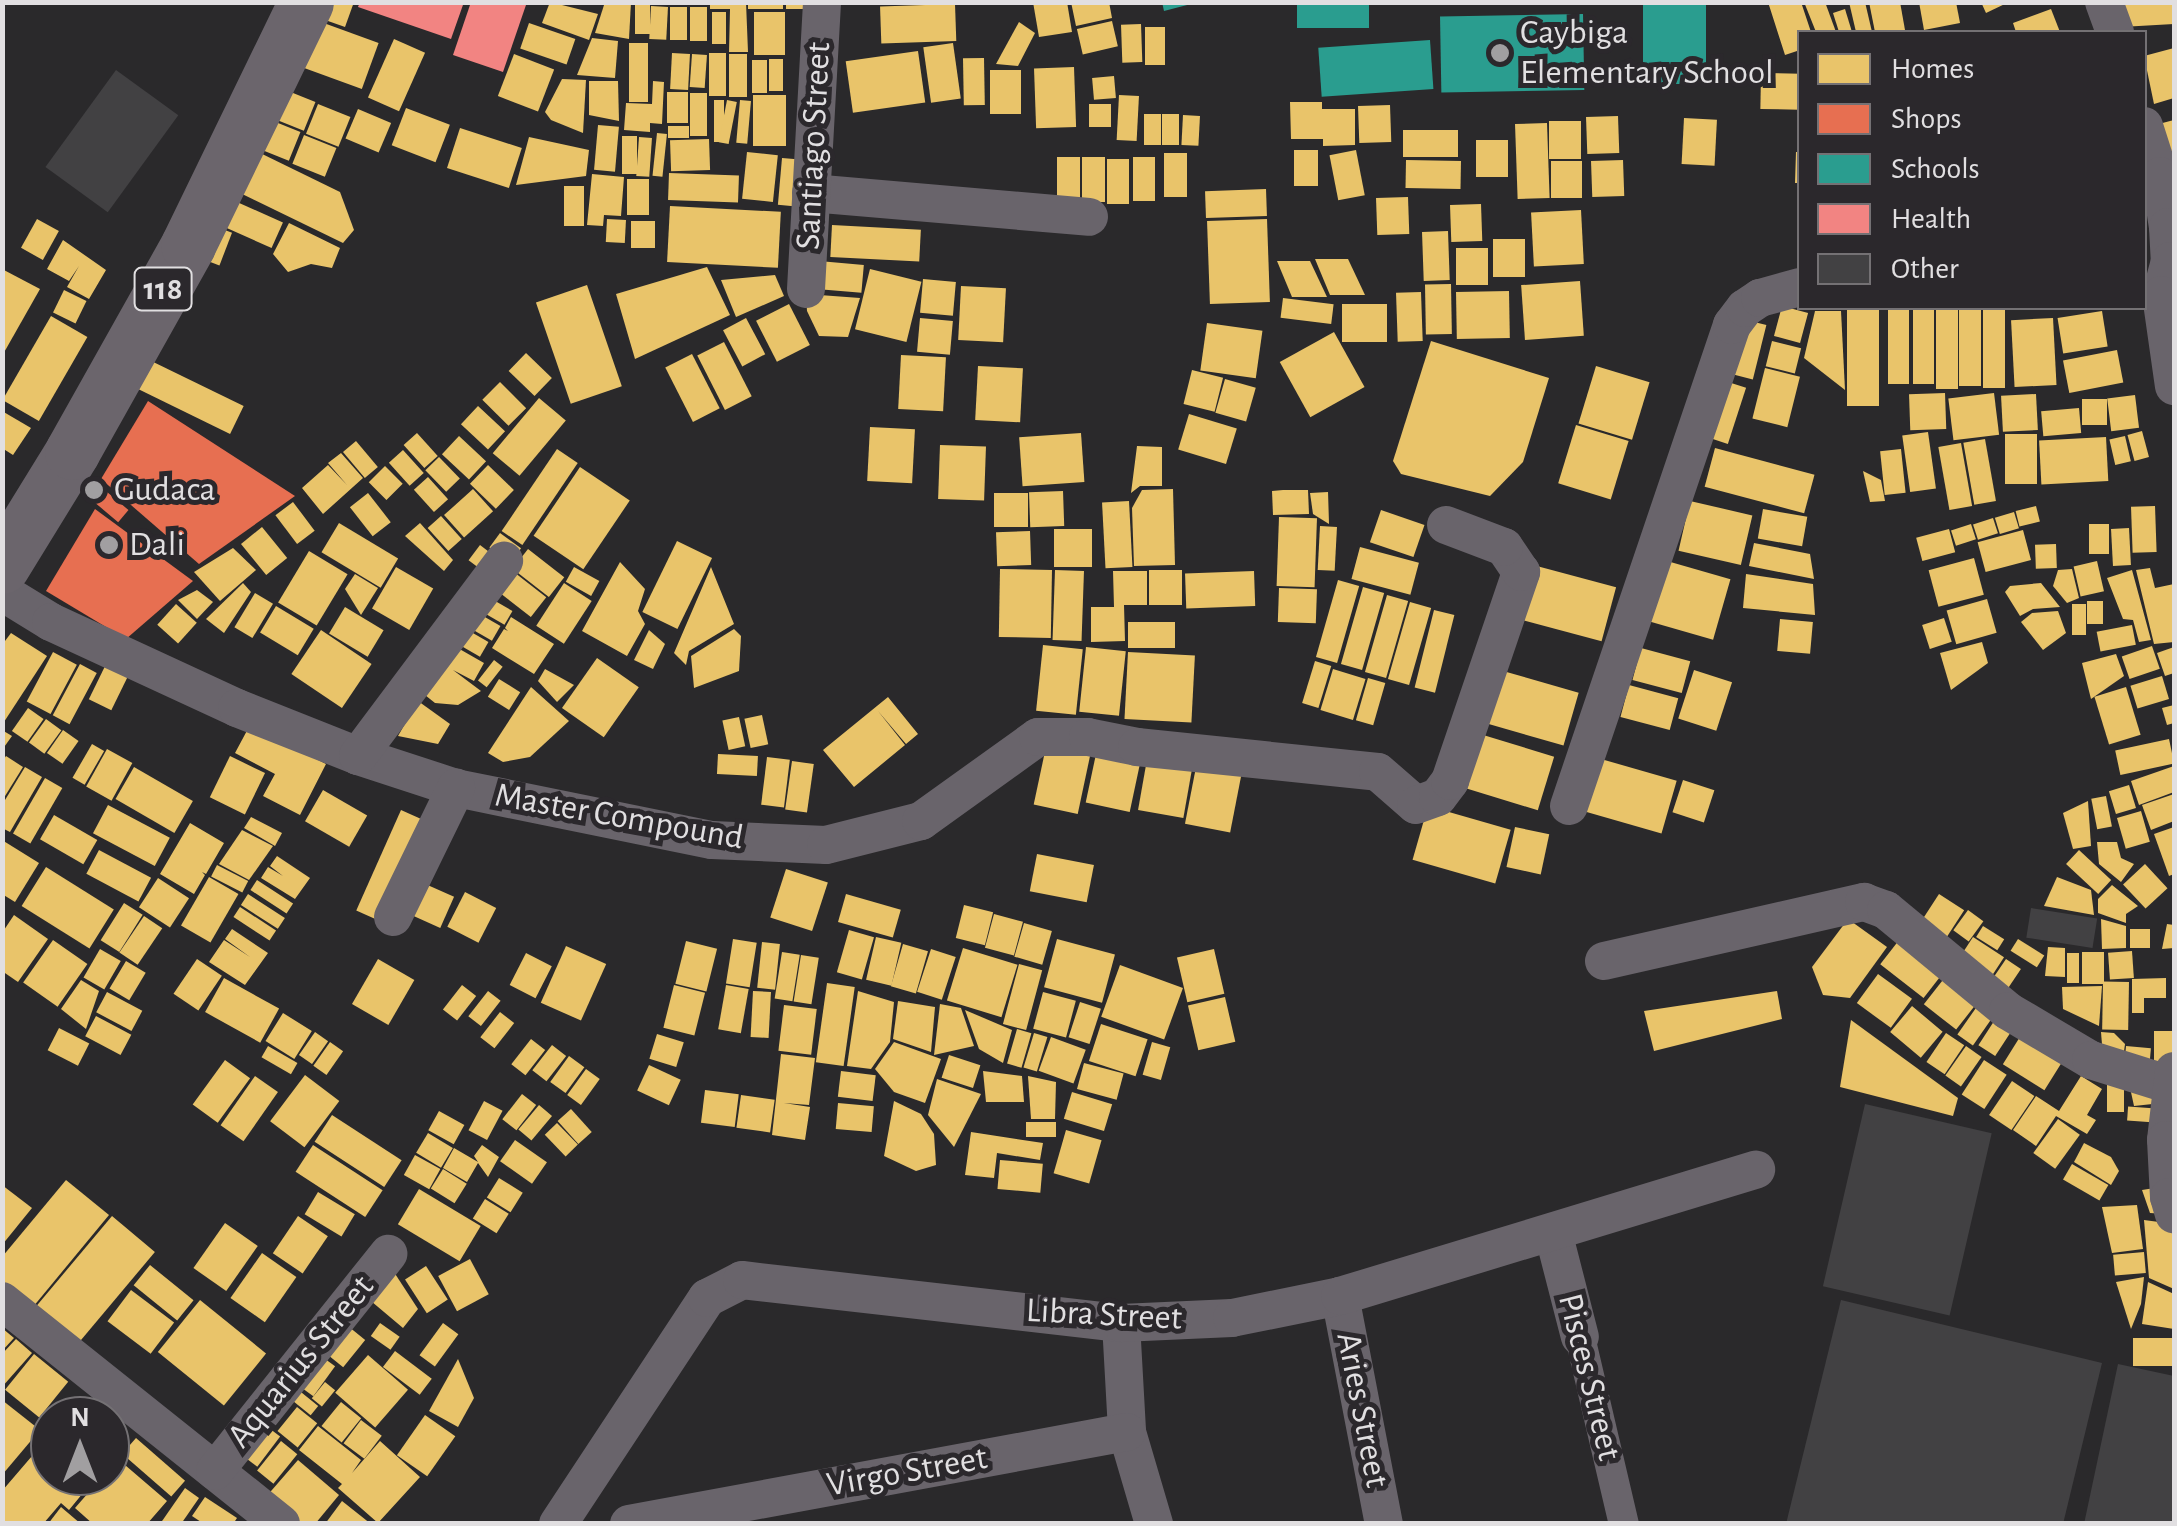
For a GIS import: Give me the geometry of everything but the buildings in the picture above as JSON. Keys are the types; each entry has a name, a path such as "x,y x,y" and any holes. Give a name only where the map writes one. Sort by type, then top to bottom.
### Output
{"main road":[{"name":"118","path":"2,566 72,452 188,245 306,2"}],"street":[{"name":"Santiago Street","path":"806,289 822,2"},
{"path":"2104,2 2113,30"},
{"path":"2147,135 2160,176 2170,261 2153,295 2174,386"},
{"path":"811,193 1089,217"},
{"path":"1569,806 1732,326 1745,308 1760,298 1797,289"},
{"name":"Master Compound","path":"2,592 102,646 358,756 456,788 712,840 826,845 921,821 1038,736 1088,736 1138,747 1378,772 1416,804 1438,798 1450,782 1521,572 1504,547 1446,525"},
{"path":"358,756 504,561"},
{"path":"393,918 456,788"},
{"path":"1604,961 1864,902 1886,910 2008,1011 2090,1060 2173,1078 2166,1140 2168,1197 2174,1214"},
{"name":"Libra Street","path":"558,1524 707,1298 721,1287 742,1280 1120,1323 1232,1318 1340,1296 1756,1170"},
{"name":"Pisces Street","path":"1552,1232 1624,1524"},
{"name":"Aquarius Street","path":"215,1471 388,1254"},
{"name":"Aries Street","path":"1340,1296 1384,1524"},
{"path":"2,1301 280,1524"},
{"path":"1120,1323 1127,1432 1154,1524"},
{"name":"Virgo Street","path":"629,1524 1127,1432"}],"place":[{"name":"Caybiga Elementary School","path":"1500,53"},
{"name":"Gudaca","path":"94,490"},
{"name":"Dali","path":"109,545"}]}
